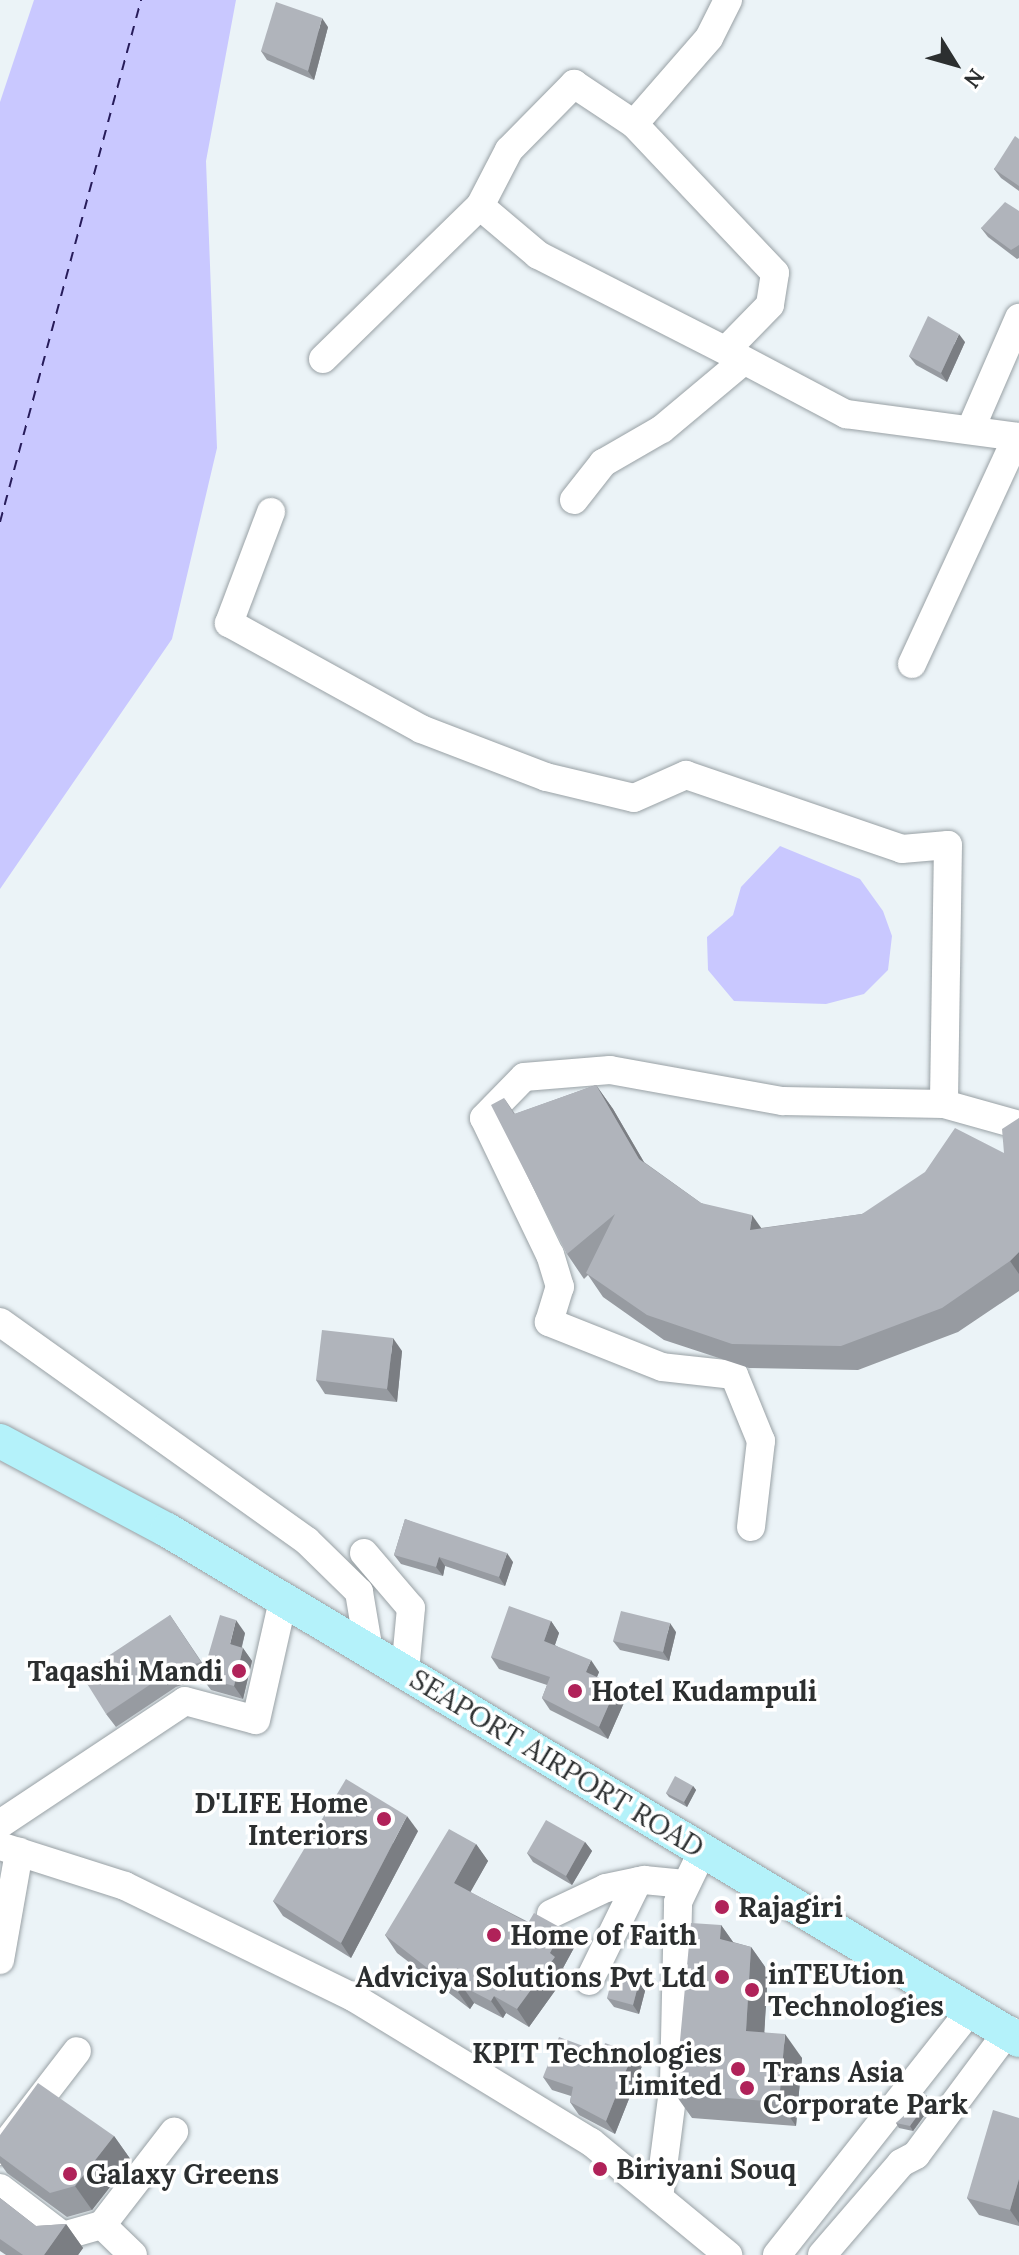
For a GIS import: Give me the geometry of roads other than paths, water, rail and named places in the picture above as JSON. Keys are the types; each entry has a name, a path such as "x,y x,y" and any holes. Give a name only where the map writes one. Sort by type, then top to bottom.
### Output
{"main road":[{"name":"SEAPORT AIRPORT ROAD","path":"0,1441 283,1600 1015,2033"}],"street":[{"path":"634,124 709,38 728,0"},
{"path":"323,359 480,206 509,150 574,84 634,124 775,273 770,305 730,346 738,359"},
{"path":"480,206 538,255 846,414 972,426 1018,437 912,664"},
{"path":"972,426 1019,318"},
{"path":"574,500 603,463 662,429 738,359"},
{"path":"271,512 229,623 421,729 546,777 634,798 686,775 902,849 948,845 944,1104"},
{"path":"751,1527 761,1441 734,1375 662,1367 549,1322 560,1287 550,1255 484,1118 524,1077 610,1070 783,1101 944,1104 1019,1125"},
{"path":"0,1322 307,1541 359,1592 369,1651"},
{"path":"364,1553 411,1608 405,1672"},
{"path":"0,1824 185,1701 256,1720 283,1600"},
{"path":"0,1960 9,1849 125,1886 353,1997 591,2142 728,2255"},
{"path":"659,2198 674,2083 678,1910 685,1884 703,1850"},
{"path":"551,1914 638,1881 685,1884"},
{"path":"589,1981 638,1881"},
{"path":"822,2255 901,2163 945,2045 971,2009"},
{"path":"871,2141 970,2078 1015,2033"},
{"path":"0,2151 77,2051"},
{"path":"777,2255 871,2141 905,2087 923,2106"},
{"path":"901,2163 916,2155 923,2106"},
{"path":"0,2188 63,2236 102,2225 174,2132"},
{"path":"102,2225 133,2255"}],"water":[{"path":"34,0 236,0 206,161 217,448 172,639 0,889 0,102"},
{"path":"780,846 860,879 883,911 892,936 888,970 864,994 826,1004 734,1001 708,970 707,937 733,915 741,887"}],"place":[{"name":"Taqashi Mandi","path":"239,1671"},
{"name":"Hotel Kudampuli","path":"575,1691"},
{"name":"D'LIFE Home Interiors","path":"384,1819"},
{"name":"Rajagiri","path":"722,1907"},
{"name":"Home of Faith","path":"494,1935"},
{"name":"Adviciya Solutions Pvt Ltd","path":"722,1977"},
{"name":"inTEUtion Technologies","path":"752,1990"},
{"name":"KPIT Technologies Limited","path":"738,2069"},
{"name":"Trans Asia Corporate Park","path":"747,2088"},
{"name":"Biriyani Souq","path":"600,2169"},
{"name":"Galaxy Greens","path":"70,2174"}]}
